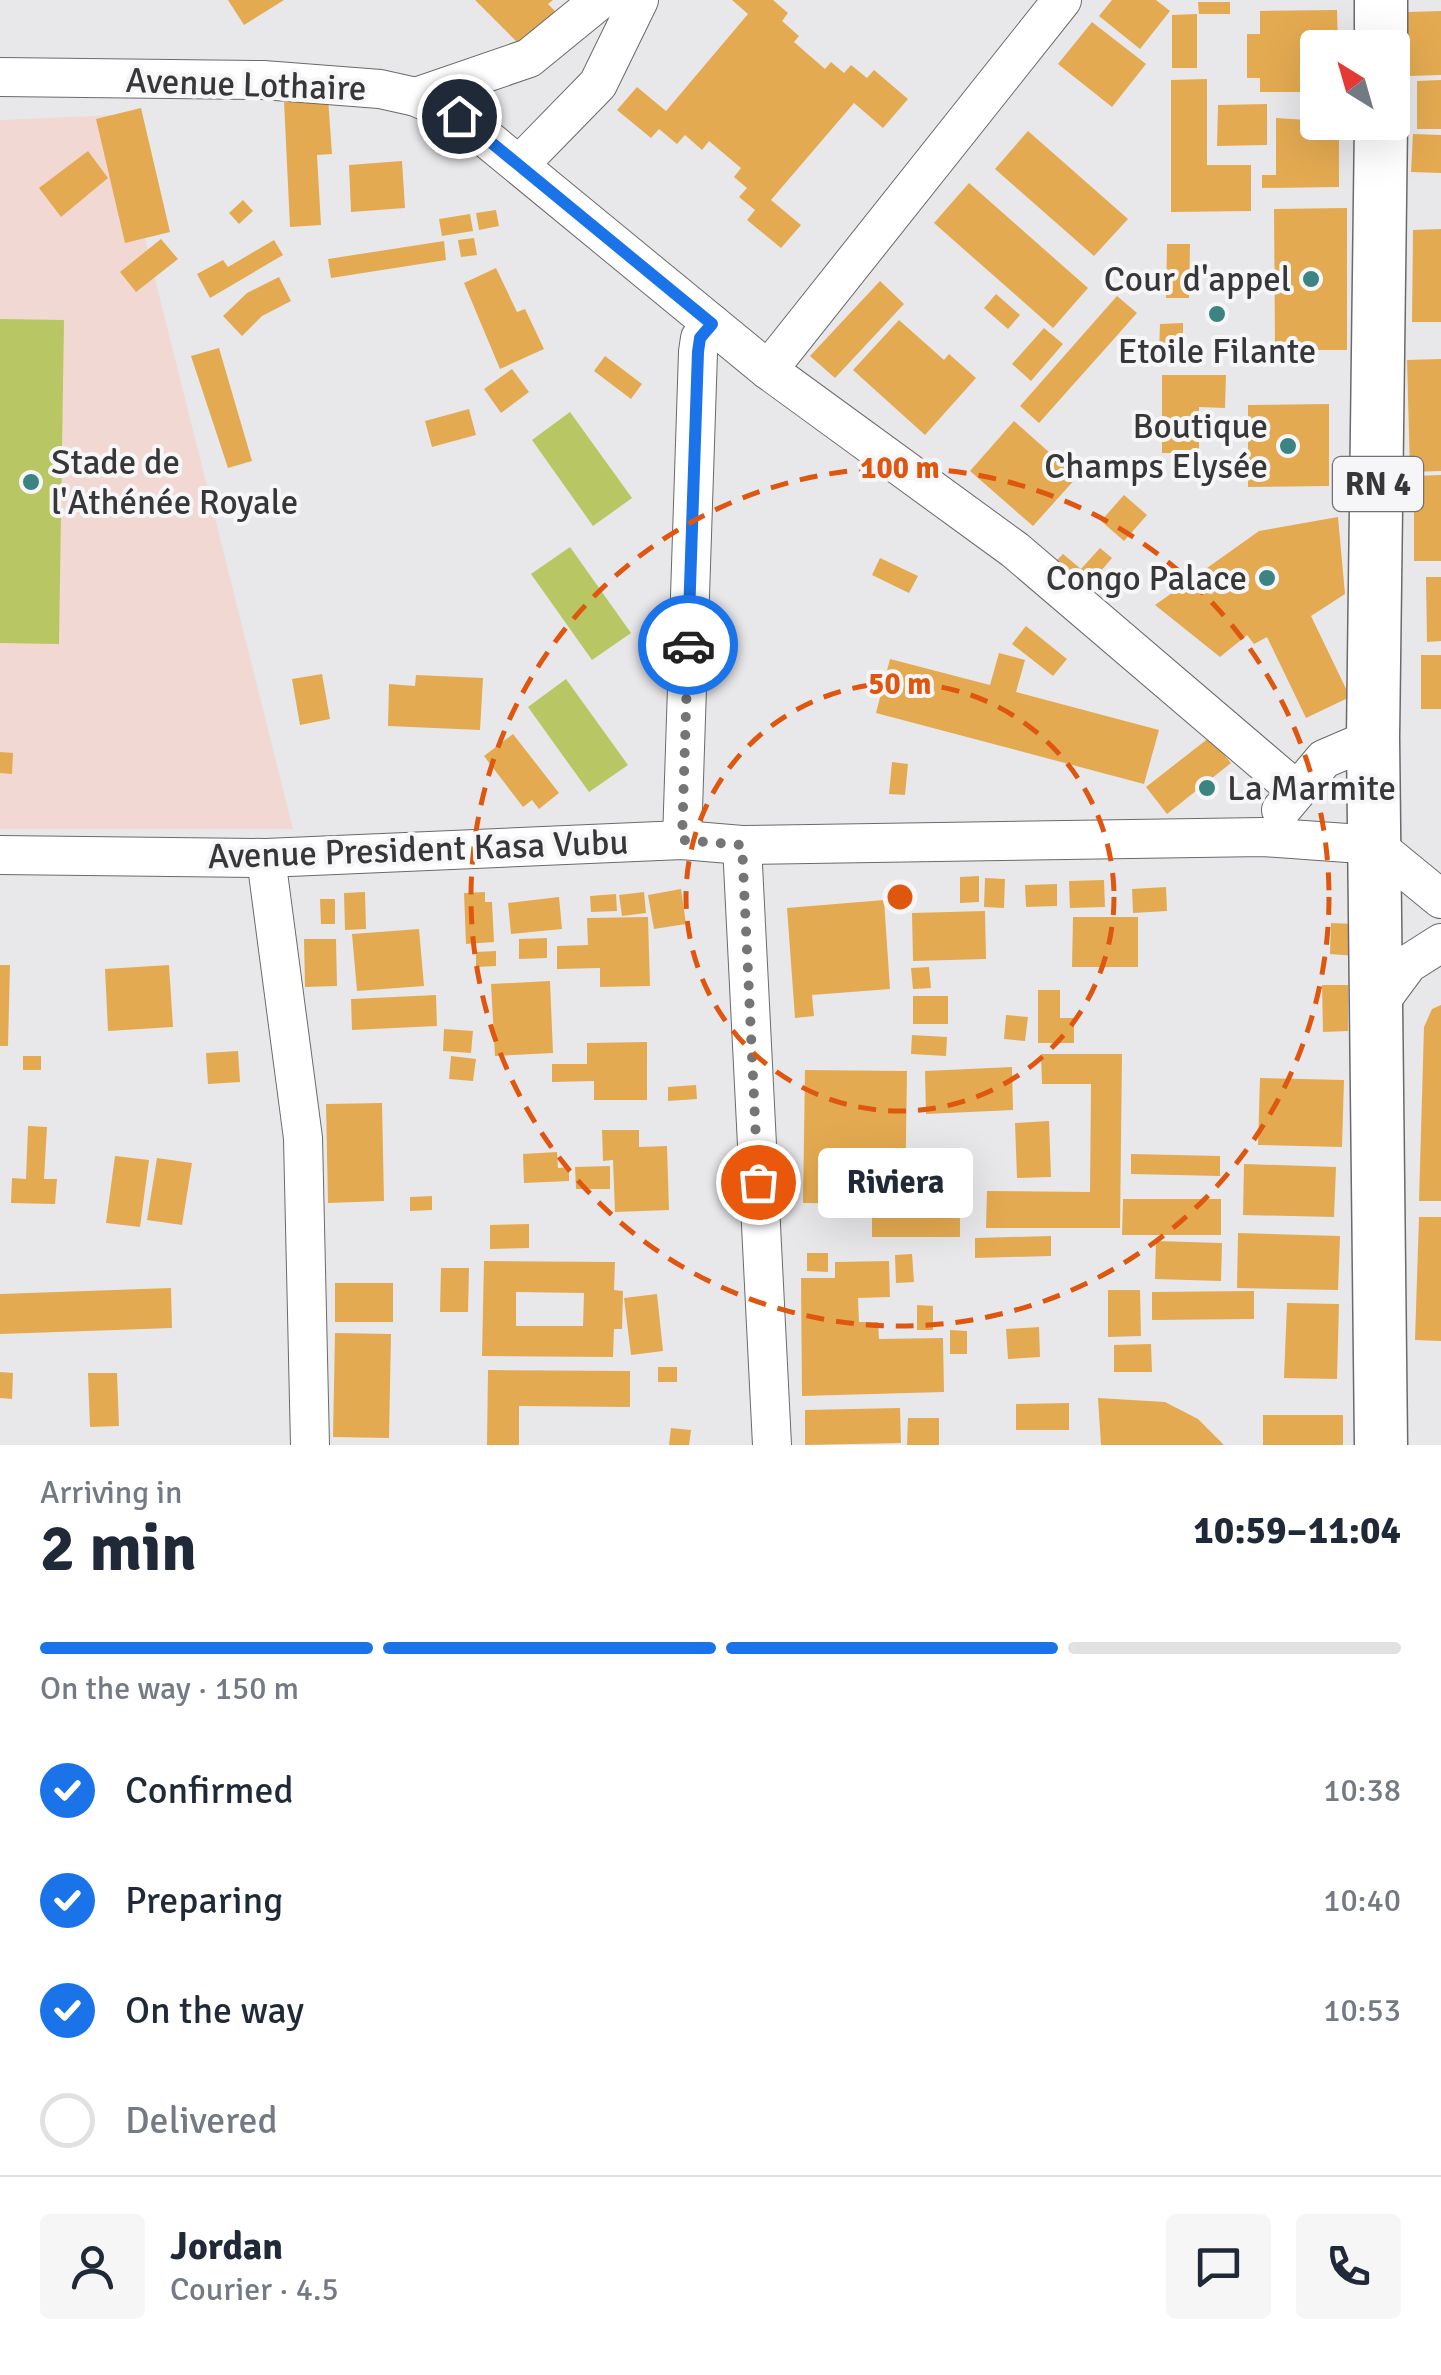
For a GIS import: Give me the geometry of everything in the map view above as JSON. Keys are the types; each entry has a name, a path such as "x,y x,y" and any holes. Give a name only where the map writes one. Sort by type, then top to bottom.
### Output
{"highway":[{"path":"1381,30 1382,0"},
{"name":"RN 4","path":"1381,140 1373,738 1382,1445"}],"street":[{"path":"416,97 529,58 600,0"},
{"path":"518,165 598,84 638,0"},
{"path":"768,370 1062,0"},
{"name":"Avenue Lothaire","path":"0,78 263,80 380,89 416,97 459,116 768,370 1014,550 1296,788"},
{"path":"682,840 698,352 700,338 712,324"},
{"path":"1263,837 1296,788 1324,759 1373,738"},
{"name":"Avenue President Kasa Vubu","path":"0,855 266,858 682,840 742,845 1263,837 1375,844"},
{"path":"1375,844 1441,900"},
{"path":"742,845 772,1445"},
{"path":"266,858 304,1138 310,1445"},
{"path":"1376,1006 1408,964 1441,944"}],"shaded area":[{"path":"114,115 293,829 0,829 0,120"}],"green space":[{"name":"Stade de l'Athénée Royale","path":"0,319 64,320 59,644 0,643"},
{"path":"570,412 632,498 593,526 532,440"},
{"path":"570,547 631,633 592,660 531,574"},
{"path":"566,679 628,765 589,792 528,707"}],"building":[{"path":"228,0 284,0 244,25"},
{"path":"475,0 553,0 548,4 562,18 527,52"},
{"path":"732,0 773,0 788,13 782,21 799,36 794,42 825,69 831,62 844,73 851,65 867,78 874,70 908,99 883,128 854,103 771,200 801,225 781,248 747,220 755,210 739,197 747,188 734,177 741,168 709,141 702,150 685,135 677,144 659,129 651,138 617,110 637,87 666,111 748,14"},
{"path":"1112,0 1156,0 1170,11 1140,49 1099,16"},
{"path":"1198,2 1230,2 1230,14 1199,14"},
{"path":"1337,10 1338,30 1300,30 1300,92 1260,92 1260,78 1247,78 1247,34 1260,34 1260,11"},
{"path":"1441,11 1441,75 1410,76 1408,12"},
{"path":"1197,14 1197,68 1172,68 1172,15"},
{"path":"1092,22 1146,64 1112,107 1058,64"},
{"path":"1207,79 1207,165 1251,165 1251,211 1171,212 1171,80"},
{"path":"1441,80 1441,129 1417,129 1417,81"},
{"path":"328,98 332,154 317,155 321,225 290,227 284,101"},
{"path":"1267,104 1267,145 1217,146 1218,105"},
{"path":"141,108 170,232 125,243 96,119"},
{"path":"1276,118 1300,120 1300,140 1339,140 1339,187 1262,188 1262,175 1276,175"},
{"path":"1028,131 1128,219 1094,256 995,169"},
{"path":"1413,134 1441,135 1441,173 1411,172"},
{"path":"88,151 108,178 61,217 39,188"},
{"path":"402,161 405,208 351,212 349,165"},
{"path":"969,183 1088,288 1053,328 934,223"},
{"path":"243,200 253,211 239,224 229,213"},
{"name":"Cour d'appel","path":"1347,208 1347,350 1275,350 1274,209"},
{"path":"496,210 499,226 479,230 476,213"},
{"path":"470,214 473,231 442,236 439,219"},
{"path":"1441,229 1441,322 1412,322 1413,230"},
{"path":"474,238 477,255 461,257 458,240"},
{"path":"161,239 178,259 136,292 120,272"},
{"path":"274,240 283,255 210,298 197,274 223,260 228,267"},
{"path":"444,241 446,260 331,278 328,259"},
{"path":"1167,244 1190,244 1189,298 1166,298"},
{"path":"496,268 517,312 525,309 544,349 500,369 464,283"},
{"path":"279,277 291,301 262,316 242,336 223,316 247,293"},
{"path":"880,281 904,304 835,378 810,356"},
{"path":"996,294 1020,315 1008,329 984,308"},
{"path":"1117,296 1137,313 1039,423 1020,406"},
{"path":"899,320 944,360 949,354 976,378 925,435 853,370"},
{"path":"1183,323 1183,353 1159,353 1160,324"},
{"path":"1044,328 1063,344 1031,381 1012,364"},
{"path":"219,348 252,461 228,468 191,356"},
{"path":"605,356 642,384 631,399 594,371"},
{"path":"1441,359 1441,471 1410,472 1407,360"},
{"path":"512,369 529,392 501,413 484,389"},
{"path":"1162,375 1226,375 1225,408 1199,407 1199,453 1162,453"},
{"name":"Boutique Champs Elysée","path":"1329,404 1329,486 1248,487 1248,405"},
{"path":"469,409 476,435 432,447 425,421"},
{"path":"1014,421 1077,477 1033,526 970,471"},
{"path":"1441,475 1441,561 1414,561 1414,476"},
{"path":"1124,495 1147,515 1124,541 1101,521"},
{"name":"Congo Palace","path":"1338,517 1345,594 1311,616 1350,697 1306,718 1267,637 1254,644 1247,635 1220,657 1155,605 1259,531"},
{"path":"1100,548 1112,558 1076,600 1054,563 1063,554 1081,569"},
{"path":"880,558 918,576 909,593 872,575"},
{"path":"1426,577 1441,577 1441,641 1427,642"},
{"path":"1026,626 1067,659 1053,676 1012,644"},
{"path":"999,653 1025,660 1016,692 1159,730 1144,784 876,713 890,659 990,685"},
{"path":"1421,655 1441,655 1441,709 1421,709"},
{"path":"322,674 330,719 300,725 292,679"},
{"path":"416,675 483,678 480,730 388,726 389,684 415,686"},
{"path":"513,734 559,793 539,809 532,800 523,807 484,756"},
{"path":"1210,737 1231,763 1167,814 1146,787"},
{"path":"0,752 13,753 12,774 0,773"},
{"path":"892,762 908,764 905,795 889,794"},
{"path":"979,876 979,902 960,903 960,877"},
{"path":"985,878 1005,879 1004,908 984,907"},
{"path":"1104,880 1105,907 1070,908 1069,881"},
{"path":"1057,884 1057,906 1026,907 1025,885"},
{"path":"1166,887 1167,911 1133,913 1132,889"},
{"path":"681,889 686,924 654,929 648,895"},
{"path":"365,892 366,929 345,930 344,893"},
{"path":"485,892 485,902 492,902 494,942 466,944 464,893"},
{"path":"644,892 646,913 622,916 619,895"},
{"path":"616,894 617,911 591,912 590,896"},
{"path":"559,897 562,929 511,934 508,903"},
{"path":"320,899 335,899 335,924 321,924"},
{"path":"884,900 890,989 812,995 814,1016 795,1018 787,908"},
{"path":"985,911 986,959 913,961 912,913"},
{"path":"648,917 650,986 600,987 600,968 557,969 557,946 588,945 587,918"},
{"path":"1073,917 1138,917 1138,967 1072,967"},
{"path":"1331,923 1356,924 1355,956 1330,954"},
{"path":"419,929 424,986 357,991 352,934"},
{"path":"547,938 547,958 519,959 519,939"},
{"path":"304,939 336,939 337,986 305,987"},
{"path":"496,951 496,966 476,967 476,952"},
{"path":"0,965 10,965 8,1046 0,1046"},
{"path":"169,965 173,1027 108,1031 105,969"},
{"path":"929,967 931,988 913,989 911,968"},
{"path":"550,981 553,1053 495,1056 491,984"},
{"path":"1322,985 1348,985 1348,1031 1323,1032"},
{"path":"1038,990 1060,990 1060,1018 1074,1018 1074,1043 1038,1043"},
{"path":"436,995 437,1026 352,1030 351,999"},
{"path":"913,996 948,996 948,1024 913,1024"},
{"path":"1441,1005 1441,1201 1419,1201 1424,1027 1432,1009"},
{"path":"1006,1015 1028,1017 1025,1041 1004,1039"},
{"path":"444,1029 473,1031 471,1053 443,1051"},
{"path":"912,1035 947,1037 946,1056 911,1054"},
{"path":"647,1042 647,1100 594,1100 594,1081 552,1082 552,1064 587,1064 587,1043"},
{"path":"238,1051 240,1082 208,1084 206,1053"},
{"path":"1041,1054 1122,1054 1120,1228 986,1228 987,1191 1090,1192 1091,1084 1042,1084"},
{"path":"23,1056 41,1056 41,1070 23,1070"},
{"path":"451,1056 476,1059 473,1081 449,1079"},
{"path":"1012,1067 1013,1110 926,1114 925,1071"},
{"path":"805,1070 907,1071 905,1204 960,1204 960,1237 872,1237 872,1204 803,1203"},
{"path":"1260,1078 1344,1080 1342,1147 1258,1145"},
{"path":"696,1085 697,1099 668,1101 668,1087"},
{"path":"382,1103 384,1201 328,1203 326,1104"},
{"path":"1049,1121 1051,1177 1017,1178 1015,1123"},
{"path":"28,1126 47,1127 44,1179 57,1179 55,1204 11,1203 12,1178 26,1179"},
{"path":"602,1130 639,1130 639,1147 667,1146 669,1210 615,1212 613,1160 603,1161"},
{"path":"557,1152 558,1168 569,1167 569,1181 524,1183 523,1154"},
{"path":"1131,1154 1220,1156 1220,1176 1131,1174"},
{"path":"115,1156 149,1160 140,1227 106,1223"},
{"path":"157,1158 192,1163 182,1225 147,1220"},
{"path":"1244,1164 1336,1167 1334,1217 1243,1215"},
{"path":"610,1166 610,1189 576,1189 575,1167"},
{"path":"432,1196 432,1210 410,1211 410,1197"},
{"path":"1123,1199 1221,1199 1221,1235 1122,1235"},
{"path":"1419,1217 1441,1217 1441,1341 1415,1340"},
{"path":"529,1224 529,1248 490,1249 490,1225"},
{"path":"1238,1233 1340,1236 1338,1290 1237,1288"},
{"path":"1051,1236 1051,1256 975,1258 975,1238"},
{"path":"1156,1241 1222,1243 1221,1281 1155,1279"},
{"path":"807,1253 828,1253 828,1272 807,1271"},
{"path":"912,1254 914,1282 896,1283 895,1255"},
{"path":"484,1261 615,1262 614,1290 623,1291 622,1329 614,1329 613,1357 482,1356","holes":["516,1292 584,1293 583,1326 516,1326"]},
{"path":"889,1261 890,1297 858,1298 859,1322 878,1322 879,1339 943,1338 944,1392 802,1396 801,1278 835,1278 835,1262"},
{"path":"441,1268 469,1268 468,1312 440,1312"},
{"path":"335,1283 393,1283 393,1322 335,1322"},
{"path":"171,1288 172,1328 0,1334 0,1294"},
{"path":"1108,1290 1140,1290 1141,1336 1108,1337"},
{"path":"1254,1291 1254,1319 1152,1320 1152,1292"},
{"path":"657,1294 663,1351 631,1355 624,1298"},
{"path":"1287,1303 1339,1304 1337,1379 1284,1378"},
{"path":"917,1305 933,1306 933,1330 917,1330"},
{"path":"1039,1327 1040,1357 1008,1359 1006,1329"},
{"path":"950,1330 967,1331 967,1354 950,1354"},
{"path":"335,1333 391,1334 389,1438 333,1437"},
{"path":"1151,1344 1152,1372 1114,1372 1114,1345"},
{"path":"658,1367 677,1367 677,1382 658,1382"},
{"path":"488,1370 630,1371 630,1407 519,1406 519,1445 487,1445"},
{"path":"0,1372 13,1373 12,1399 0,1398"},
{"path":"88,1373 117,1373 119,1426 90,1427"},
{"path":"1098,1398 1165,1402 1198,1419 1224,1445 1101,1445"},
{"path":"1069,1403 1069,1430 1016,1430 1016,1404"},
{"path":"900,1408 901,1443 805,1445 805,1410"},
{"path":"1263,1415 1343,1415 1343,1445 1263,1445"},
{"path":"908,1418 939,1418 939,1445 907,1445"},
{"path":"671,1428 691,1430 689,1445 669,1445"}],"way so far":[{"path":"688,645 682,840 742,845 758,1182"}],"place":[{"name":"Cour d'appel","path":"1311,279"},
{"name":"Etoile Filante","path":"1217,314"},
{"name":"Boutique Champs Elysée","path":"1288,446"},
{"name":"Stade de l'Athénée Royale","path":"31,482"},
{"name":"Congo Palace","path":"1267,578"},
{"name":"La Marmite","path":"1207,788"},
{"name":"Riviera","path":"758,1182"}],"route":[{"path":"459,116 712,324 700,338 698,352 688,645"}]}
